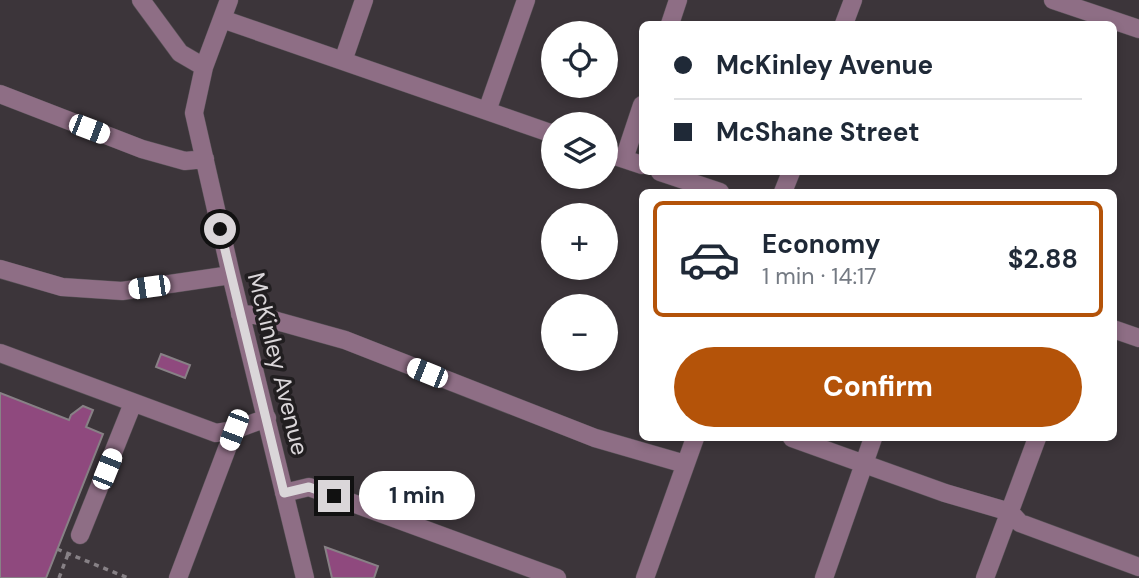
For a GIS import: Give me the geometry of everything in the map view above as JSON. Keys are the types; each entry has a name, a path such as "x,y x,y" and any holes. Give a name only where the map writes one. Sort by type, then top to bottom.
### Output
{"street":[{"path":"141,0 180,53 204,67"},
{"name":"McKinley Avenue","path":"229,0 204,67 194,113 305,578"},
{"path":"343,61 364,0"},
{"path":"487,111 526,0"},
{"path":"671,21 678,0"},
{"path":"845,21 853,0"},
{"path":"1053,0 1115,21"},
{"path":"222,19 541,130"},
{"path":"1117,22 1139,29"},
{"path":"0,94 142,149 185,161 205,159"},
{"path":"624,159 639,114"},
{"path":"618,157 639,164"},
{"path":"669,175 711,189"},
{"path":"0,269 62,287 122,291 231,275"},
{"path":"240,314 255,315 345,340 595,438 685,464"},
{"path":"1117,330 1139,338"},
{"path":"0,353 216,433 234,430 267,418"},
{"path":"80,535 133,403"},
{"path":"180,577 234,430"},
{"path":"650,576 694,441"},
{"path":"801,441 945,493 1010,512 1020,523 1137,570"},
{"path":"824,578 872,441"},
{"path":"985,578 1036,441"},
{"path":"284,493 309,487 557,578"}],"path":[{"path":"57,549 128,578"},
{"path":"59,578 69,554"}],"building":[{"path":"161,354 190,365 185,378 156,367"},
{"path":"0,393 69,420 71,415 83,406 93,410 86,427 103,434 46,578 0,578"},
{"path":"325,547 378,566 374,578 332,578"}],"route":[{"path":"220,229 284,493 309,487 334,496"}]}
